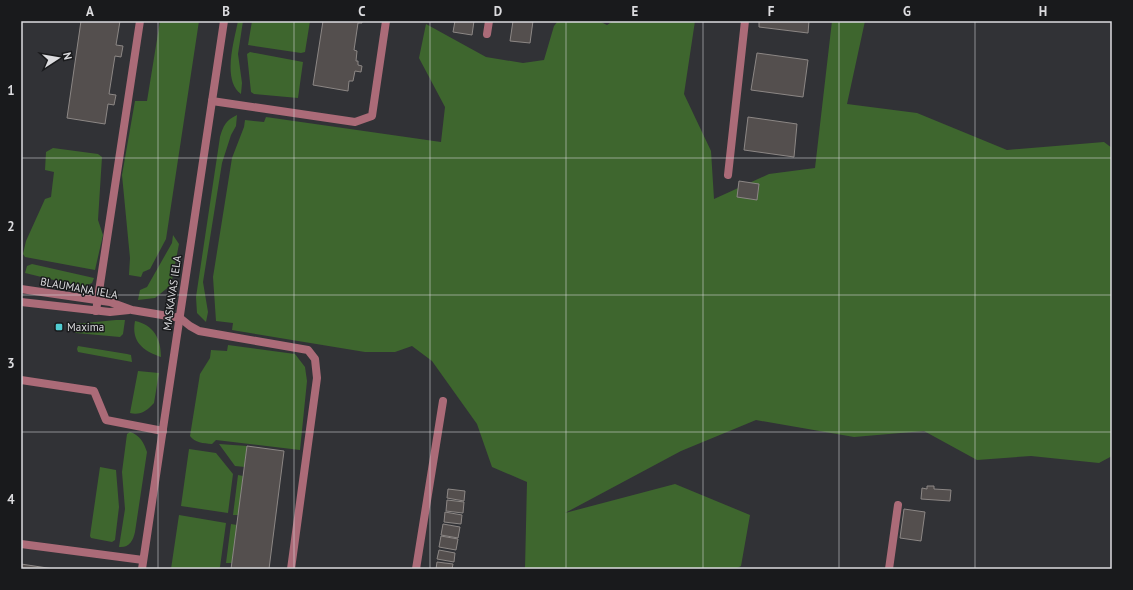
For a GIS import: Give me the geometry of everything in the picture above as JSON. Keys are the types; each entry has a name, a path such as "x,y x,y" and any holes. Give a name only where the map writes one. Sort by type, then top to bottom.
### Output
{"street":[{"path":"96,311 140,21"},
{"name":"MASKAVAS IELA","path":"142,565 224,21"},
{"path":"212,101 355,122 372,116 386,21"},
{"path":"487,34 489,21"},
{"path":"728,176 745,21"},
{"name":"BLAUMAŅA IELA","path":"21,289 110,302 132,310 180,318"},
{"name":"BLAUMAŅA IELA","path":"21,302 96,311 110,312 132,310"},
{"path":"180,318 198,331 308,350 315,359 317,378 291,569"},
{"path":"21,380 94,391 106,420 163,431"},
{"path":"416,569 443,402"},
{"path":"889,569 898,505"},
{"path":"21,544 142,565"}],"green space":[{"path":"160,21 199,21 166,239 150,269 143,272 141,277 129,275 130,258 122,175 135,101 147,101"},
{"path":"238,21 243,21 238,54 242,83 241,94 235,88 231,70 232,50"},
{"path":"252,21 310,21 305,52 301,53 248,45"},
{"path":"558,21 599,21 607,25 613,21 695,21 684,94 711,151 714,199 769,174 815,168 832,21 865,21 847,104 917,113 1007,150 1104,142 1112,148 1112,456 1099,463 1031,456 977,460 924,431 854,437 756,420 681,451 565,513 675,484 750,515 741,566 735,569 525,569 527,482 492,467 477,424 432,361 412,346 395,352 365,352 232,330 233,323 216,321 213,277 232,158 244,127 245,120 264,122 266,117 441,142 445,107 419,58 426,24 486,57 523,63 544,60 554,26"},
{"path":"250,52 303,62 298,98 254,94 251,92 247,54"},
{"path":"237,115 236,126 231,135 222,163 203,282 208,312 206,322 197,313 196,297 220,137 226,124 230,119"},
{"path":"53,148 98,154 102,157 98,220 103,235 95,270 25,257 23,254 26,241 45,199 51,197 54,172 45,170 46,152"},
{"path":"173,235 179,244 171,285 155,298 138,300 140,290 147,287 172,243"},
{"path":"32,264 94,278 92,283 83,287 25,273 27,266"},
{"path":"125,320 123,334 120,337 76,333 73,330 74,324"},
{"path":"135,321 152,329 160,344 161,357 149,352 140,345 135,335"},
{"path":"228,345 295,354 305,367 307,381 300,450 216,440 212,444 197,441 190,436 200,374 210,358 211,350 227,351"},
{"path":"78,346 131,355 132,362 78,352"},
{"path":"138,371 159,373 154,403 144,412 134,414 130,413"},
{"path":"130,432 141,440 147,452 135,532 132,541 128,545 119,547 125,509 122,472 127,434"},
{"path":"219,444 247,446 245,467 235,466"},
{"path":"189,449 216,453 233,474 228,513 181,506"},
{"path":"100,467 116,470 119,507 115,540 112,542 91,538 90,536"},
{"path":"238,475 243,476 239,515 233,515"},
{"path":"179,515 226,523 220,567 217,569 171,569"},
{"path":"231,524 237,525 232,563 226,563"}],"building":[{"path":"81,21 120,21 116,45 123,46 121,57 115,56 109,94 116,95 114,105 108,104 105,124 67,118"},
{"path":"323,21 362,21 362,23 358,23 354,50 357,51 356,61 358,61 358,65 362,66 361,72 355,71 353,81 349,81 348,91 313,85"},
{"path":"455,21 474,21 472,35 453,32"},
{"path":"513,21 533,21 530,43 510,41"},
{"path":"759,21 809,21 808,33 759,27"},
{"path":"757,53 808,60 803,97 751,90"},
{"path":"748,117 797,124 794,157 744,150"},
{"path":"739,181 759,184 757,200 737,197"},
{"path":"247,446 284,451 269,569 231,569"},
{"path":"927,486 934,486 934,489 951,490 950,501 921,499 922,488 927,489"},
{"path":"448,489 465,491 464,501 447,498"},
{"path":"447,500 464,502 463,513 446,511"},
{"path":"904,509 925,512 921,541 900,538"},
{"path":"445,512 462,515 461,524 444,522"},
{"path":"443,524 460,527 458,538 441,535"},
{"path":"441,536 458,539 456,550 439,547"},
{"path":"439,550 455,553 454,562 437,559"},
{"path":"437,562 453,564 452,569 436,569"},
{"path":"21,564 54,569 21,569"}],"place":[{"name":"Maxima","path":"59,327"}]}
